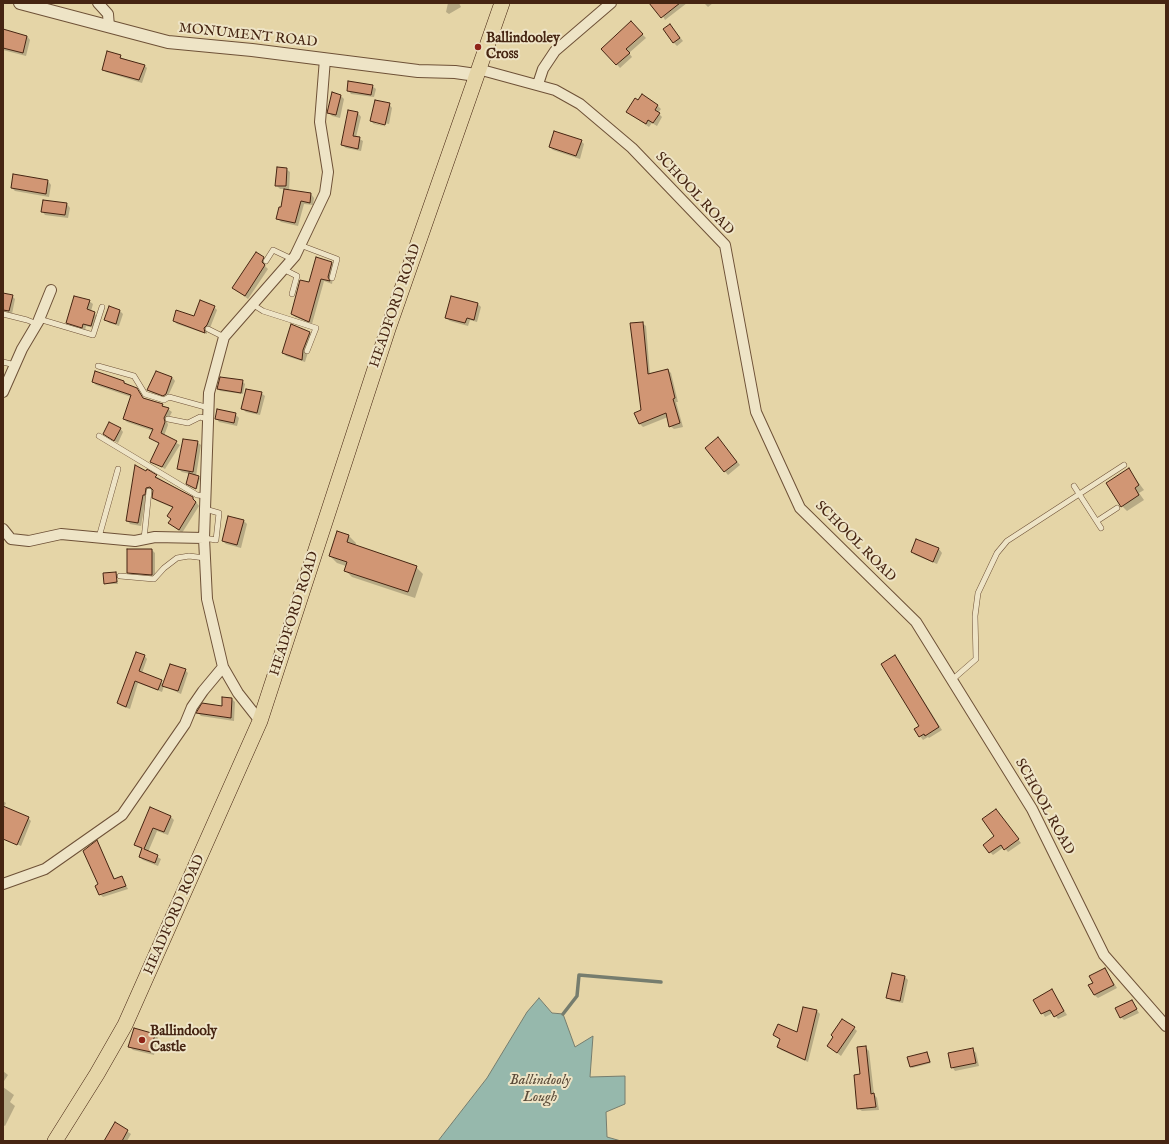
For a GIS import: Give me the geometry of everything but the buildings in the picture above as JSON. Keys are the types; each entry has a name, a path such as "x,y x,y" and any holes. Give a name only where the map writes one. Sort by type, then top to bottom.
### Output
{"main road":[{"name":"HEADFORD ROAD","path":"55,1141 125,1025 260,721 388,329 502,3"}],"street":[{"name":"MONUMENT ROAD","path":"20,3 168,42 325,59 418,71 455,72 478,69"},
{"path":"98,3 108,14 109,27"},
{"path":"538,84 543,69 555,51 611,3"},
{"path":"260,721 238,694 223,667 207,599 204,538 209,393 224,337 292,259 325,193 328,172 320,122 325,59"},
{"name":"SCHOOL ROAD","path":"478,69 538,84 555,90 580,104 632,148 725,245 756,412 800,508 916,622 1032,808 1104,955 1166,1026"},
{"path":"3,392 6,376 15,365 38,321 51,290"},
{"path":"4,533 11,539 29,541 61,534 135,540 155,537 204,538"},
{"path":"3,884 45,869 122,815 185,724 203,691 223,667"}],"lane":[{"path":"300,245 337,259 332,278"},
{"path":"266,261 273,250 292,259"},
{"path":"283,269 297,276 292,294"},
{"path":"252,304 263,311 316,328 307,351"},
{"path":"3,314 93,335 102,307"},
{"path":"208,329 224,337"},
{"path":"3,362 15,365"},
{"path":"98,366 134,376 145,394 164,400 169,397 209,408"},
{"path":"168,419 188,423 200,417 208,419"},
{"path":"99,436 197,495 206,496"},
{"path":"952,680 976,659 975,616 978,593 997,553 1007,541 1124,465"},
{"path":"98,537 118,468"},
{"path":"1074,486 1101,528"},
{"path":"144,539 149,491"},
{"path":"1097,521 1117,508"},
{"path":"204,538 216,540 219,513 205,509"},
{"path":"120,576 154,579 164,568 177,558 189,556 205,558"}],"water":[{"name":"Ballindooly Lough","path":"539,998 552,1013 563,1014 575,1047 593,1036 590,1077 625,1076 625,1104 606,1112 607,1137 621,1141 438,1141 487,1078 527,1012"}],"waterway":[{"path":"563,1014 577,996 579,975 661,982"}],"place":[{"name":"Ballindooley Cross","path":"478,47"},
{"name":"Ballindooly Castle","path":"142,1040"}]}
